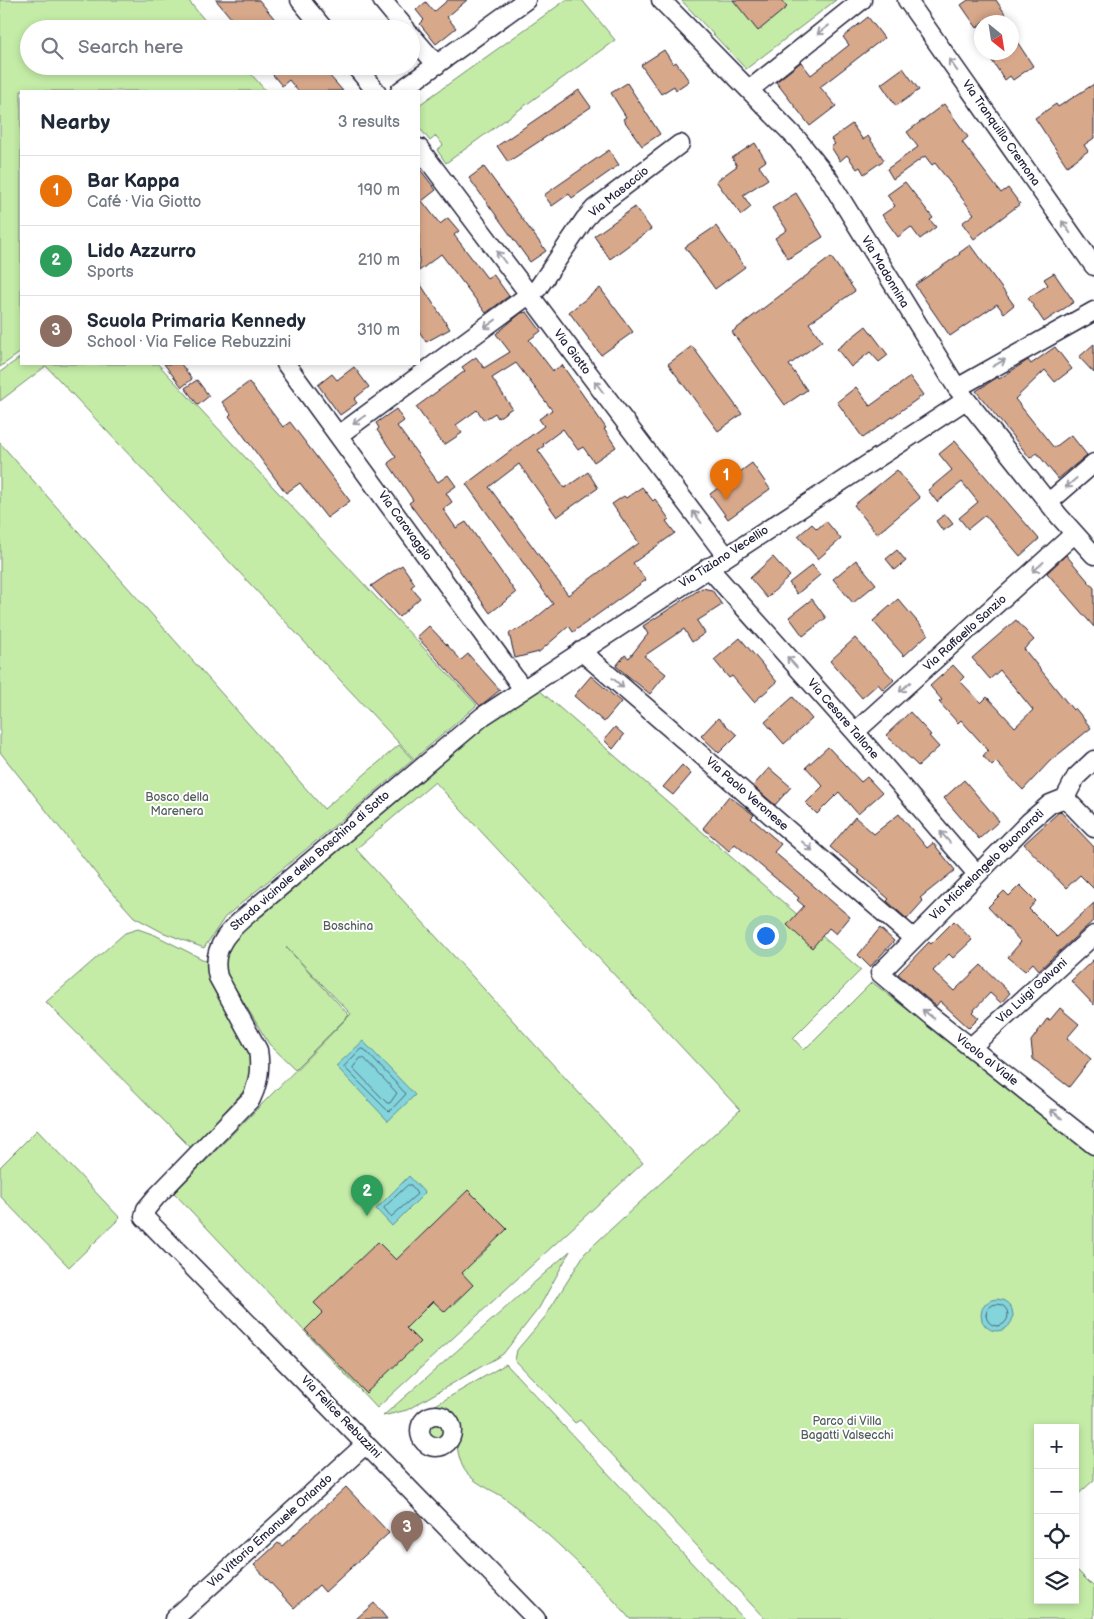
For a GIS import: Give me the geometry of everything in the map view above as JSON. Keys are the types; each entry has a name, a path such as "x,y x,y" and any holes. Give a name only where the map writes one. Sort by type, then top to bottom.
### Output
{"street":[{"path":"300,0 317,20"},
{"path":"382,0 399,20"},
{"path":"401,90 526,0"},
{"name":"Via Madonnina","path":"661,0 798,140 828,178 961,394 1048,503 1094,556"},
{"path":"749,90 862,0"},
{"name":"Via Tranquillo Cremona","path":"907,0 1094,266"},
{"path":"420,45 437,65"},
{"path":"363,75 375,90"},
{"name":"Via Masaccio","path":"339,435 530,295 545,281 566,246 594,209 680,144"},
{"name":"Via Giotto","path":"420,149 726,556"},
{"name":"Via Tiziano Vecellio","path":"483,716 726,556 961,394 1094,312"},
{"name":"Via Caravaggio","path":"287,365 523,688"},
{"path":"1048,503 1094,464"},
{"name":"Via Raffaello Sanzio","path":"855,732 1074,534"},
{"name":"Via Cesare Tallone","path":"708,567 855,732 977,874"},
{"name":"Via Paolo Veronese","path":"581,651 913,938"},
{"name":"Strada vicinale della Boschina di Sotto","path":"144,1217 146,1209 251,1099 257,1087 260,1062 258,1050 224,990 216,970 218,952 225,934 425,763 483,716"},
{"path":"1094,760 1076,777 1065,798 1094,828"},
{"name":"Via Michelangelo Buonarroti","path":"880,974 913,938 1043,810 1057,800 1065,798"},
{"name":"Via Luigi Galvani","path":"971,1047 1094,935"},
{"name":"Vicolo al Viale","path":"880,974 1094,1145"},
{"name":"Via Felice Rebuzzini","path":"144,1217 536,1619"},
{"name":"Via Vittorio Emanuele Orlando","path":"174,1619 366,1444"}],"green space":[{"path":"0,0 188,0 205,20 20,20 20,75 252,75 265,90 20,90 20,353 0,367"},
{"path":"566,0 582,0 615,40 446,163 437,150 443,145 436,136 430,141 420,128 420,104"},
{"path":"681,0 836,0 746,69"},
{"path":"20,358 20,365 159,365 477,705 414,759 46,366 0,401 0,372"},
{"name":"Bosco della Marenera","path":"0,443 324,809 399,745 413,760 225,917 204,948 162,932 134,917 101,880 0,752"},
{"path":"538,689 861,970 793,1038 804,1050 872,982 1094,1155 1094,1480 1079,1493 1079,1424 1034,1424 1034,1604 1079,1604 1079,1572 1094,1587 1094,1619 765,1619 580,1420 575,1423 515,1360 517,1350 545,1317 585,1253 740,1110 435,782 356,849 643,1163 377,1408 174,1193 351,1014 286,947 349,1015 295,1069 269,1044 226,973 225,960 232,941 490,719"},
{"path":"138,929 155,935 208,962 210,978 216,994 226,1006 252,1051 250,1084 191,1148 46,1002 125,933"},
{"path":"37,1130 120,1218 69,1267 0,1196 0,1167"},
{"path":"570,1251 539,1308 503,1354 407,1410 383,1416"},
{"path":"506,1364 744,1619 630,1619 588,1573 542,1529 505,1498 481,1485 471,1477 464,1469 457,1446 461,1429 458,1418 449,1411 438,1410 427,1413 427,1410"},
{"path":"436,1421 443,1424 446,1431 443,1438 436,1441 429,1438 426,1431 429,1424"}],"water":[{"path":"363,1041 415,1095 388,1121 336,1066"},
{"path":"409,1176 425,1193 392,1226 376,1209"},
{"path":"997,1299 1003,1300 1008,1304 1012,1309 1012,1321 1008,1326 1003,1330 997,1331 991,1330 986,1326 982,1321 981,1315 982,1309 986,1304 991,1300"}],"building":[{"path":"216,0 259,0 276,20 233,20"},
{"path":"448,0 467,0 447,17 456,28 436,44 420,24 424,20 416,10 426,2 434,12"},
{"path":"733,0 781,0 787,7 758,31"},
{"path":"968,0 996,0 1006,15 974,15 974,24 961,5"},
{"path":"868,17 884,38 820,87 836,106 810,126 776,82 801,62 811,75 849,45 843,37"},
{"path":"1019,45 1033,66 1013,80 1010,76 1005,80 991,60 1019,60"},
{"path":"664,50 673,64 676,62 689,81 676,90 674,86 661,94 641,65"},
{"path":"903,68 919,90 896,106 881,84"},
{"path":"273,75 329,75 342,90 297,90 289,80 282,86"},
{"path":"627,83 660,134 642,146 623,119 626,117 611,93"},
{"path":"1094,84 1094,138 1084,145 1088,151 1067,166 1035,118 1056,104 1058,107"},
{"path":"579,90 591,107 508,162 497,146"},
{"path":"944,104 968,137 962,142 1001,193 1008,188 1020,204 974,239 962,223 974,214 935,163 932,165 925,156 893,179 887,169 918,147 907,132"},
{"path":"852,124 863,140 868,136 884,160 864,174 860,167 857,169 847,155 840,161 831,147 835,144 831,139"},
{"path":"755,143 766,161 759,166 768,179 743,195 751,207 741,215 716,181 737,166 732,158"},
{"path":"609,150 619,165 572,198 569,194 552,206 544,195"},
{"path":"484,167 546,251 530,262 469,178"},
{"path":"420,169 436,190 422,201 440,224 448,218 459,231 454,235 487,278 493,274 509,296 486,313 441,254 420,270"},
{"path":"905,182 933,218 930,220 936,227 920,239 911,227 898,237 882,215 895,206 887,195"},
{"path":"796,193 823,237 788,259 775,238 787,230 772,208"},
{"path":"635,207 651,229 610,259 594,236"},
{"path":"716,226 745,267 715,289 685,247"},
{"path":"970,245 1014,305 1004,313 997,304 950,336 915,285"},
{"path":"831,257 855,291 809,323 822,341 789,365 807,390 785,405 732,332"},
{"path":"1054,273 1074,302 1044,322 1028,298 1048,285 1044,279"},
{"path":"420,284 450,329 426,342 420,333"},
{"path":"600,288 633,332 601,355 569,312"},
{"path":"527,312 541,331 529,340 553,371 562,365 606,428 604,429 616,447 594,462 583,447 578,450 563,429 543,444 544,446 538,450 565,488 588,472 598,488 557,517 519,464 489,487 568,595 639,543 612,504 624,496 626,498 642,487 653,501 655,499 669,519 666,521 675,533 633,563 646,580 573,632 569,626 539,652 515,658 509,633 526,626 553,604 466,484 544,426 539,419 552,410 516,363 492,378 512,408 498,418 495,413 484,420 477,410 456,425 462,433 444,445 416,407 465,371 462,367 476,357 484,368 510,352 496,334 521,313"},
{"path":"866,326 888,355 879,362 870,352 851,367 837,349"},
{"path":"1094,344 1094,373 1079,357"},
{"path":"692,346 742,414 718,431 668,364"},
{"path":"1055,347 1072,369 1055,382 1045,370 1015,399 1054,448 1071,435 1087,455 1058,479 1037,453 1030,458 976,391 1028,360 1031,364"},
{"path":"165,365 182,365 192,379 182,387"},
{"path":"354,367 369,387 354,399 357,403 340,415 318,385 332,374 337,380"},
{"path":"910,377 923,395 863,438 837,402 856,387 870,406"},
{"path":"197,380 209,396 198,405 185,388"},
{"path":"249,382 283,427 290,422 350,501 327,518 300,483 286,493 229,416 231,414 222,402"},
{"path":"396,409 404,421 397,426 438,482 448,475 456,486 446,493 452,502 443,509 456,528 466,522 516,593 490,613 425,522 409,503 413,500 388,463 396,457 377,430 379,428 376,423"},
{"path":"955,441 1039,539 1020,556 985,515 968,529 959,518 978,502 962,482 937,502 928,490 952,470 939,454"},
{"path":"752,463 770,489 728,519 710,494"},
{"path":"897,470 920,498 877,534 854,505"},
{"path":"945,514 953,524 943,531 936,521"},
{"path":"826,521 841,539 818,559 798,536 812,524 817,529"},
{"path":"897,550 906,561 895,570 886,559"},
{"path":"1066,555 1094,588 1094,627 1047,573"},
{"path":"773,557 790,576 767,598 750,578"},
{"path":"856,560 876,584 853,603 833,579"},
{"path":"402,565 415,584 411,587 420,598 399,617 371,586"},
{"path":"812,565 820,575 797,594 789,583"},
{"path":"702,588 712,590 722,605 697,621 705,633 692,642 684,629 644,656 666,674 650,694 616,666 625,655 629,658 648,634 643,626"},
{"path":"812,599 826,618 803,636 789,617"},
{"path":"898,599 928,634 904,656 873,621"},
{"path":"1016,620 1034,640 1024,649 1073,710 1075,708 1091,728 1050,761 1023,790 996,762 992,766 983,756 988,750 961,720 958,723 939,702 942,700 930,686 953,665 964,677 960,681 981,703 987,697 1015,727 1033,710 1000,670 990,679 972,658"},
{"path":"429,626 461,660 468,654 500,690 480,706 417,637"},
{"path":"740,638 777,682 754,702 732,676 729,678 714,660"},
{"path":"855,638 894,680 883,690 878,684 862,698 830,661"},
{"path":"591,676 621,702 604,722 574,696"},
{"path":"793,697 812,719 784,744 765,722"},
{"path":"910,712 939,747 918,766 886,735"},
{"path":"718,718 737,735 719,753 701,736"},
{"path":"615,727 624,735 613,749 604,740"},
{"path":"828,747 861,782 867,777 882,793 858,814 839,792 817,814 806,803 823,786 806,767"},
{"path":"682,765 691,774 673,795 663,787"},
{"path":"769,768 791,787 775,805 753,786"},
{"path":"964,780 999,821 979,839 944,798"},
{"path":"729,796 754,815 751,818 781,844 774,852 850,917 836,934 829,928 812,948 787,925 804,906 797,900 799,898 735,844 729,851 703,828"},
{"path":"1060,811 1094,847 1094,889 1080,875 1066,888 1024,844"},
{"path":"899,814 927,848 933,843 955,870 920,898 923,901 907,919 887,901 889,899 830,847 855,817 874,834"},
{"path":"1020,885 1036,901 1029,909 1057,937 1094,903 1094,920 1039,970 1033,963 1025,971 1008,957 1021,942 988,907 1004,891 1009,896"},
{"path":"954,921 972,940 953,958 949,954 933,971 954,991 981,965 1010,993 1001,1003 990,993 972,1012 979,1018 969,1028 940,1001 936,1006 898,974 929,942 931,944"},
{"path":"880,928 894,941 870,967 858,955"},
{"path":"1094,959 1094,1005 1071,981"},
{"path":"1060,1008 1079,1024 1067,1038 1091,1059 1069,1087 1033,1059 1031,1041 1047,1019 1050,1020"},
{"path":"468,1190 507,1229 462,1273 473,1285 445,1312 433,1301 406,1328 420,1342 366,1393 305,1330 323,1312 314,1303 378,1242 396,1260"},
{"path":"346,1487 389,1533 325,1592 319,1585 294,1608 254,1565 278,1543 282,1546"},
{"path":"374,1603 387,1619 356,1619"}],"place":[{"name":"Bar Kappa","path":"726,500"},
{"name":"Lido Azzurro","path":"367,1216"},
{"name":"Scuola Primaria Kennedy","path":"407,1552"}],"park label":[{"name":"Boschina","path":"348,926"},
{"name":"Parco di Villa Bagatti Valsecchi","path":"847,1428"}]}
